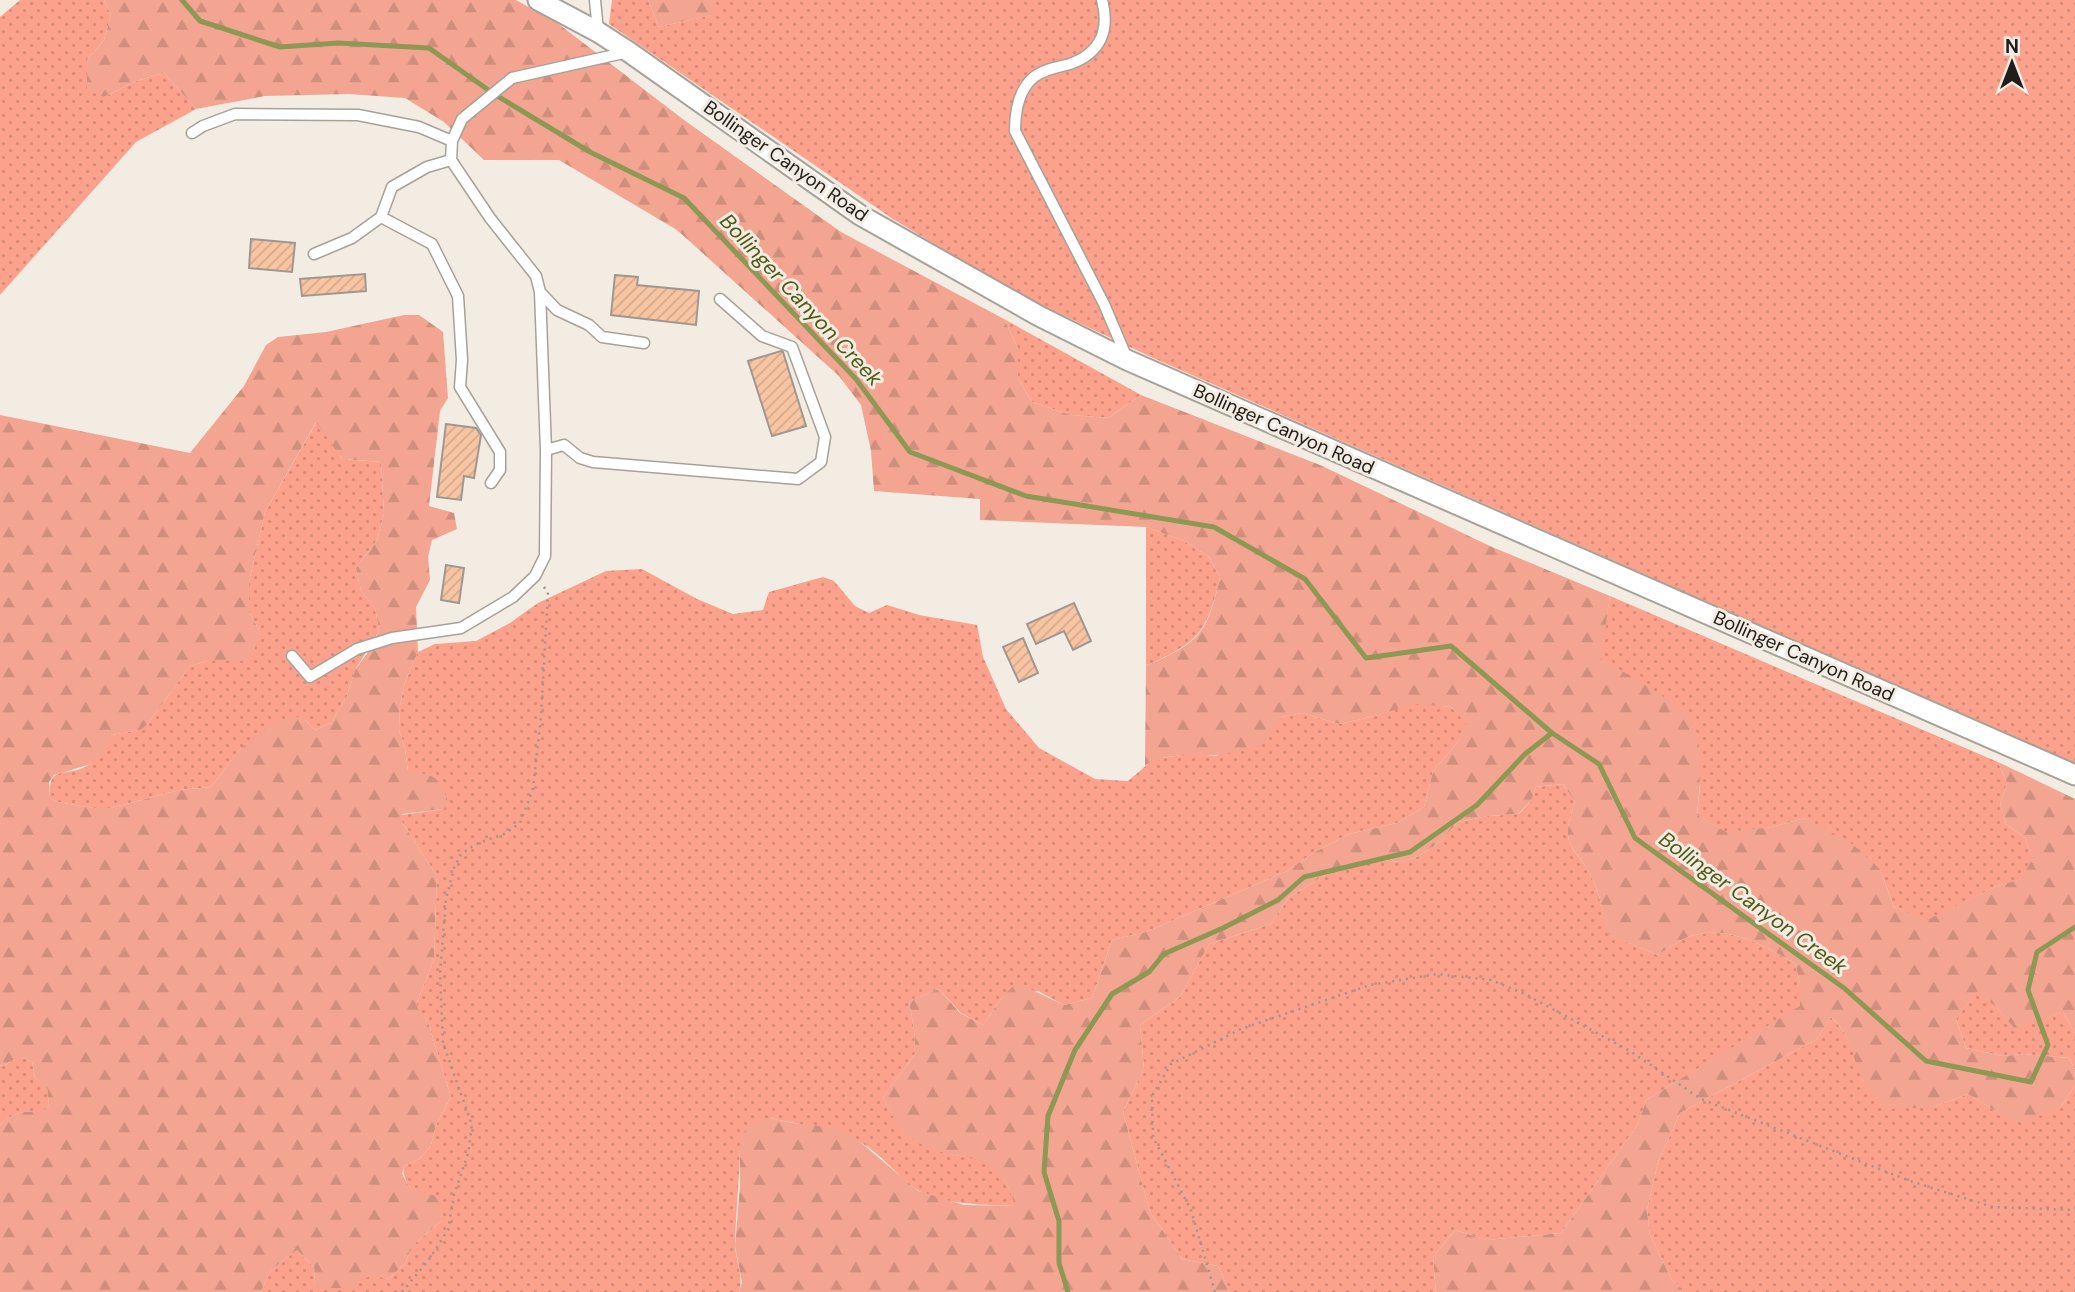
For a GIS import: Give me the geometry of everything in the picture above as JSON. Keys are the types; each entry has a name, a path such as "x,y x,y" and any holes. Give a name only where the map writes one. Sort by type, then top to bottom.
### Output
{"street":[{"name":"Bollinger Canyon Road","path":"538,0 629,52 860,215 1039,316 1127,360 2075,775"}],"lane":[{"path":"594,0 598,32"},
{"path":"1102,0 1107,18 1102,38 1091,53 1073,63 1034,77 1015,108 1014,131 1104,304 1127,360"},
{"path":"292,656 310,677 357,649 391,638 461,628 513,597 536,576 545,556 546,450 540,292 536,276 489,218 451,160 452,141 462,119 512,78 629,52"},
{"path":"192,133 235,114 358,115 419,127 452,141"},
{"path":"314,254 352,238 381,217 392,187 427,167 451,160"},
{"path":"381,217 432,244 458,296 462,360 460,387 500,452 500,470 491,483"},
{"path":"540,292 557,310 589,325 602,337 644,343"},
{"path":"546,450 564,445 580,458 593,462 798,479 821,462 825,437 792,348 762,336 720,299"}],"path":[{"path":"402,1292 428,1261 448,1230 454,1195 468,1154 472,1125 443,1044 440,974 446,899 461,853 476,844 505,834 520,822 533,789 541,716 548,593 536,576"},
{"path":"1215,1292 1191,1210 1153,1137 1152,1096 1171,1064 1241,1029 1370,985 1437,974 1491,979 1525,994 1630,1051 1702,1099 1910,1181 1993,1207 2075,1210"}],"shaded area":[{"path":"20,0 104,0 111,15 104,40 87,60 104,97 136,81 164,73 196,109 136,142 0,295 0,17"},
{"path":"612,0 648,0 659,27 712,15 714,0 2075,0 2075,764 1151,357 1014,292 893,219 609,24"},
{"path":"1004,319 1141,395 1108,418 1071,415 1032,402 1018,378 1018,348"},
{"path":"317,421 342,459 381,462 384,514 377,540 356,568 361,591 375,608 379,631 355,670 347,696 331,723 315,730 305,720 241,748 211,787 179,790 111,808 57,802 50,797 50,786 55,775 87,766 112,735 139,730 147,725 190,666 207,661 247,661 260,632 249,612 249,582 265,512"},
{"path":"1146,527 1184,541 1209,557 1220,577 1210,612 1198,634 1178,650 1146,666"},
{"path":"642,569 697,599 733,614 763,610 769,592 823,577 834,581 855,606 869,613 887,605 919,615 977,625 983,657 1006,709 1039,748 1095,779 1128,781 1154,759 1190,754 1216,756 1281,717 1302,713 1339,724 1414,703 1451,707 1467,723 1457,743 1433,771 1424,807 1397,823 1349,834 1313,853 1287,871 1146,932 1112,940 1092,998 1064,1005 1038,991 1003,996 983,1025 961,1013 939,989 909,1001 915,1054 883,1097 889,1110 902,1129 919,1142 955,1155 979,1159 993,1166 1005,1181 1016,1206 964,1203 926,1194 916,1189 874,1151 858,1141 825,1129 770,1118 740,1142 735,1243 739,1292 261,1292 270,1271 297,1250 314,1267 315,1283 373,1275 389,1279 406,1262 411,1247 441,1221 416,1196 404,1174 404,1166 419,1159 431,1146 436,1125 451,1097 428,1022 417,1009 417,1002 434,959 437,876 402,822 402,815 444,809 408,771 399,730 405,682 418,652 435,644 476,641 510,623 538,603 606,571"},
{"path":"1610,596 1998,762 2007,783 2000,804 2006,824 2025,838 2033,858 2022,879 1997,886 1927,921 1894,907 1880,869 1805,818 1772,827 1727,833 1697,815 1700,787 1662,697 1600,659"},
{"path":"1563,784 1575,802 1568,830 1571,846 1594,882 1610,935 1658,955 1687,937 1705,933 1745,939 1795,963 1800,984 1800,1007 1646,1100 1638,1124 1561,1233 1487,1240 1455,1230 1433,1257 1436,1292 1230,1292 1218,1266 1182,1259 1150,1212 1123,1112 1144,1069 1140,1025 1180,997 1209,944 1271,924 1289,897 1342,865 1377,860 1401,862 1419,856 1441,841 1458,822 1519,814 1531,801 1536,787"},
{"path":"1977,990 2015,1028 2063,1012 2075,1033 2075,1069 2069,1058 2024,1054 2003,1056 1966,1048 1956,1019"},
{"path":"1831,1017 1848,1039 1863,1081 1933,1107 1968,1094 1997,1112 2060,1108 2075,1085 2075,1292 1686,1292 1672,1280 1650,1235 1647,1210 1658,1162 1680,1113 1817,1039"},
{"path":"17,1057 32,1062 35,1078 47,1087 49,1105 44,1111 15,1114 0,1125 0,1065 4,1066"}],"green space":[{"path":"104,0 516,0 556,22 684,120 841,232 1004,319 1018,348 1018,378 1032,402 1071,415 1108,418 1141,395 1320,465 1492,547 1610,596 1601,659 1660,695 1688,717 1699,751 1697,815 1726,832 1772,827 1805,818 1851,843 1880,869 1894,907 1927,920 1997,886 2021,879 2033,858 2025,838 2006,824 2000,804 2007,783 1998,762 2075,799 2075,1033 2063,1012 2015,1029 1997,1008 1977,991 1956,1019 1966,1048 2003,1056 2024,1054 2069,1058 2075,1069 2075,1085 2060,1108 2022,1123 1997,1112 1968,1094 1933,1107 1888,1109 1865,1084 1848,1040 1831,1017 1817,1039 1680,1113 1658,1162 1647,1210 1650,1235 1672,1280 1686,1292 1436,1292 1433,1257 1455,1230 1487,1240 1561,1233 1638,1124 1646,1100 1800,1006 1800,984 1795,963 1745,939 1705,933 1687,937 1658,955 1609,935 1594,882 1569,839 1568,830 1575,802 1563,784 1536,787 1531,801 1518,814 1458,822 1441,841 1419,856 1401,862 1377,860 1342,865 1289,897 1271,924 1209,944 1180,997 1140,1025 1144,1069 1123,1112 1150,1212 1182,1259 1218,1266 1230,1292 739,1292 742,1282 735,1246 740,1142 748,1124 770,1118 837,1128 859,1141 918,1191 964,1205 1015,1206 1008,1186 989,1165 919,1143 901,1128 889,1110 883,1097 915,1054 909,1001 939,989 960,1013 983,1025 1003,996 1017,983 1064,1005 1092,998 1112,940 1146,932 1287,871 1313,853 1349,834 1397,823 1424,807 1433,771 1457,743 1466,723 1451,707 1414,704 1339,724 1302,713 1281,717 1263,744 1220,755 1170,756 1145,766 1146,666 1190,643 1205,624 1220,577 1209,557 1184,541 1146,527 980,520 980,499 874,491 871,451 861,405 839,376 677,230 559,160 484,160 444,122 405,98 349,94 265,96 196,109 164,73 136,81 104,97 87,90 87,60 104,40 111,15"},
{"path":"648,0 714,0 713,15 659,27"},
{"path":"404,315 419,315 443,332 448,398 440,411 429,506 454,513 457,529 432,540 428,557 430,580 416,607 418,652 405,682 399,730 408,771 424,774 438,781 448,802 444,809 402,814 402,822 437,876 434,959 417,1002 418,1009 428,1022 451,1097 436,1125 431,1146 419,1159 404,1166 402,1174 410,1188 439,1197 441,1221 411,1247 406,1262 389,1279 370,1277 354,1288 320,1288 315,1283 314,1267 297,1250 270,1271 261,1292 0,1292 0,1125 15,1114 44,1111 49,1105 47,1088 35,1078 32,1062 21,1058 4,1066 0,1065 0,415 190,453 244,386 266,345 278,337 326,332","holes":["316,422 342,459 381,462 384,514 377,540 356,568 361,591 375,608 379,631 355,670 347,696 331,723 315,730 298,717 274,722 241,748 211,787 179,790 111,808 57,802 50,797 49,782 54,775 88,765 102,755 112,735 140,730 147,725 190,666 207,661 247,661 253,655 260,632 249,612 249,582 265,512"]}],"building":[{"path":"251,239 295,243 292,272 249,268"},
{"path":"365,274 366,291 302,296 300,279"},
{"path":"615,275 638,277 637,285 699,291 696,325 611,315"},
{"path":"781,351 806,426 772,436 748,361"},
{"path":"446,424 476,428 481,435 474,478 464,476 461,500 437,497"},
{"path":"446,565 464,568 459,603 441,600"},
{"path":"1074,603 1091,641 1073,650 1064,631 1036,644 1027,624"},
{"path":"1023,638 1038,673 1019,682 1003,647"}],"waterway":[{"name":"Bollinger Canyon Creek","path":"182,0 200,21 280,47 338,43 429,48 494,94 590,152 684,198 856,379 910,452 1026,496 1214,527 1305,579 1366,658 1451,646 1552,733 1599,764 1635,838 1844,988 1926,1061 2031,1082 2048,1045 2028,990 2037,952 2075,927"},
{"path":"1068,1292 1059,1263 1059,1221 1044,1172 1048,1116 1075,1050 1112,994 1149,972 1164,954 1278,900 1304,877 1410,852 1477,805 1525,754 1552,733"}]}
